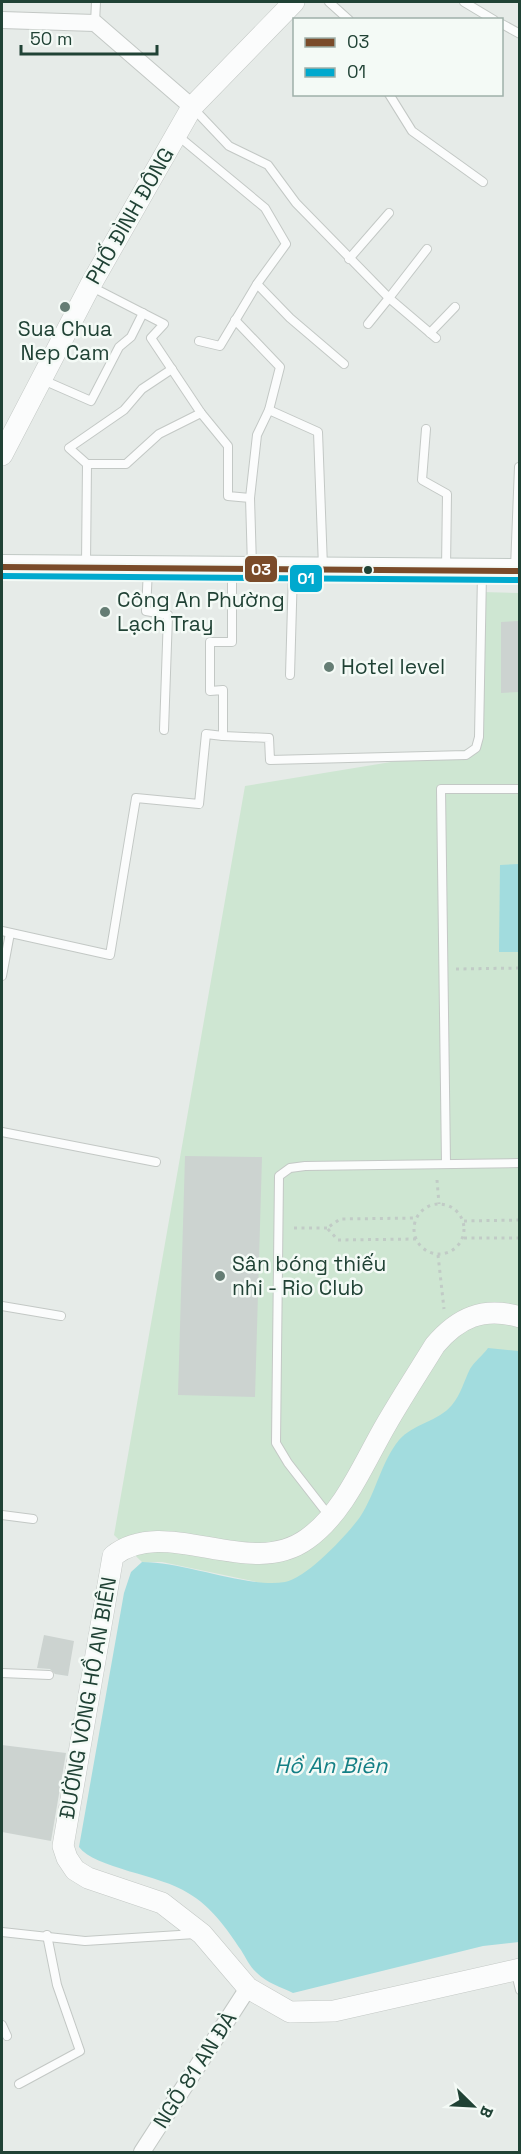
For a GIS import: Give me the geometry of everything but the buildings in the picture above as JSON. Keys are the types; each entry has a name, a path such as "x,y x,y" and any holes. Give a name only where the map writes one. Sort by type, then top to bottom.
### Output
{"main road":[{"path":"2,567 517,571"}],"street":[{"name":"PHỐ ĐÌNH ĐÔNG","path":"2,454 90,286 192,107 294,2"},
{"path":"2,20 95,23 192,107"},
{"name":"ĐƯỜNG VÒNG HỒ AN BIÊN","path":"517,1969 334,2011 290,2012 248,1988 202,1934 162,1902 88,1878 75,1870 63,1846 113,1556 125,1546 147,1541 263,1555 299,1544 330,1517 435,1345 452,1325 476,1315 507,1313 519,1317"},
{"name":"NGÕ 81 AN ĐÀ","path":"142,2152 248,1988"}],"lane":[{"path":"95,23 96,2"},
{"path":"329,2 347,18"},
{"path":"464,2 491,18"},
{"path":"503,25 519,34"},
{"path":"390,96 412,131 483,182"},
{"path":"192,107 229,146 267,165 296,203 349,259 433,336 455,307"},
{"path":"177,135 265,208 286,244 257,284 220,346 199,341"},
{"path":"349,259 389,213"},
{"path":"368,324 427,249"},
{"path":"257,284 290,318 344,364"},
{"path":"90,286 164,324 151,338 201,413 228,446 228,496 250,498"},
{"path":"40,378 91,401 119,347 131,337 143,313"},
{"path":"223,736 223,690 210,691 210,642 232,642 257,435 269,410 280,367 235,320"},
{"path":"172,369 142,389 124,410 69,448 87,464 126,465 159,434 201,413"},
{"path":"269,410 318,432 323,570"},
{"path":"426,429 422,480 447,494 446,569"},
{"path":"86,568 87,464"},
{"path":"517,571 519,467"},
{"path":"148,569 146,611 168,615 164,730"},
{"path":"290,675 293,570"},
{"path":"2,976 6,932 110,954 136,798 199,804 206,735 269,738 270,760 472,753 479,737 482,571"},
{"path":"446,1163 441,789 519,789"},
{"path":"2,1132 156,1162"},
{"path":"330,1517 288,1463 276,1443 279,1176 290,1168 305,1166 519,1163"},
{"path":"2,1306 61,1316"},
{"path":"2,1515 33,1519"},
{"path":"2,1673 49,1675"},
{"path":"2,1932 47,1935 85,1941 202,1934"},
{"path":"19,2084 80,2051 57,1985 47,1935"},
{"path":"517,1969 519,1990"},
{"path":"2,2025 7,2036"}],"path":[{"path":"456,969 519,968"},
{"path":"437,1180 439,1203"},
{"path":"439,1203 454,1208 464,1221 464,1238 453,1251 438,1255 427,1252 416,1239 414,1230 416,1218 424,1209 439,1203"},
{"path":"294,1228 327,1228 340,1219 416,1218"},
{"path":"464,1221 519,1221"},
{"path":"327,1228 338,1240 416,1239"},
{"path":"464,1238 519,1238"},
{"path":"438,1255 445,1313"}],"green space":[{"path":"482,592 519,593 519,1364 373,1522 290,1589 162,1562 142,1562 114,1535 245,786 476,748"}],"water":[{"path":"519,864 519,952 499,952 500,865"},
{"name":"Hồ An Biên","path":"488,1348 519,1351 519,1942 483,1946 293,1993 270,1982 255,1971 224,1926 197,1899 162,1881 99,1861 79,1847 124,1593 131,1572 142,1562 269,1583 285,1582 304,1573 346,1534 360,1517 399,1440 452,1405 470,1369"}],"transit line":[{"name":"03","path":"2,567 520,571"},
{"name":"01","path":"2,576 520,580"}],"place":[{"name":"Sua Chua Nep Cam","path":"65,307"},
{"name":"Công An Phường Lạch Tray","path":"105,612"},
{"name":"Hotel level","path":"329,667"},
{"name":"Sân bóng thiếu nhi - Rio Club","path":"220,1276"}]}
